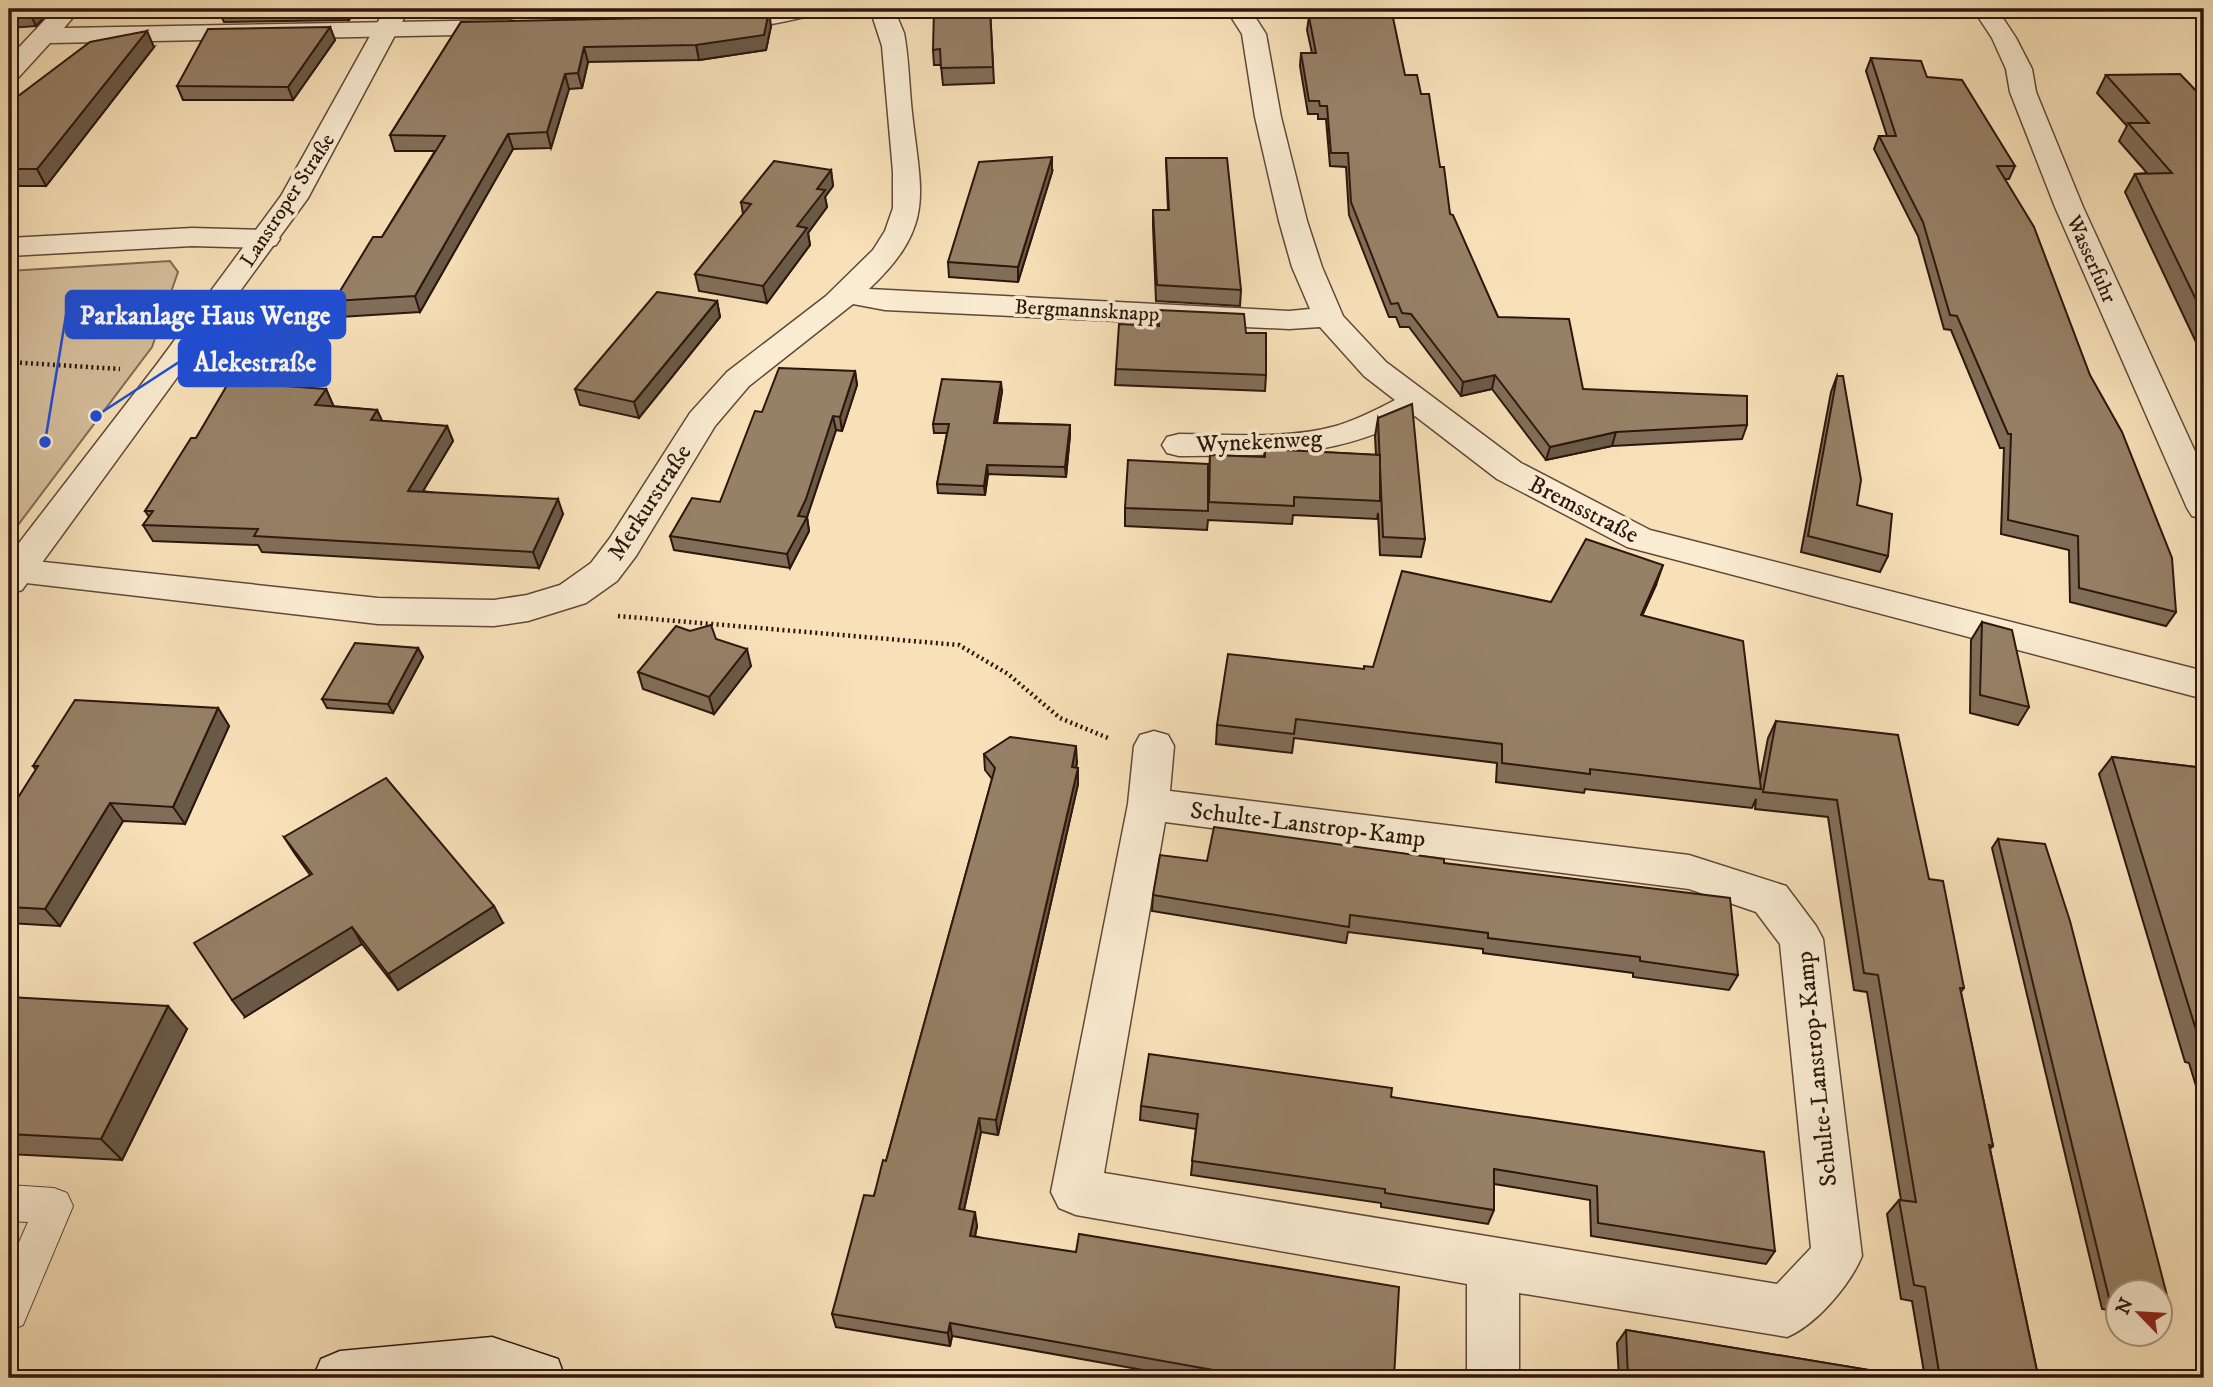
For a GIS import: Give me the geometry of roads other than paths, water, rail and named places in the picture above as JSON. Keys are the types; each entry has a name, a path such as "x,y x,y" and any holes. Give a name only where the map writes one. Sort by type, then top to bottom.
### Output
{"street":[{"path":"9,74 29,44 68,9"},
{"path":"694,22 765,17 809,9"},
{"name":"Merkurstraße","path":"12,576 378,611 494,613 528,608 573,594 604,572 623,547 702,420 723,394 738,379 869,276 899,232 906,211 906,168 892,38 882,9"},
{"name":"Bremsstraße","path":"1238,9 1254,34 1268,117 1293,221 1307,267 1328,317 1341,335 1375,369 1509,471 1639,540 2204,685"},
{"name":"Wasserfuhr","path":"1985,9 2004,38 2019,69 2023,92 2069,207 2204,508"},
{"path":"29,44 392,19 526,26"},
{"name":"Lanstroper Straße","path":"12,576 266,239 315,163 392,19"},
{"path":"9,247 192,237 266,239"},
{"name":"Bergmannsknapp","path":"847,293 885,301 1289,320 1328,317"},
{"name":"Wynekenweg","path":"1179,445 1302,441 1338,436 1370,426 1416,402"},
{"name":"Schulte-Lanstrop-Kamp","path":"1148,804 1689,872 1771,899 1801,939 1837,1256 1787,1311 1493,1264 1076,1192 1148,804 1154,746"},
{"path":"1493,1264 1493,1378"},
{"path":"340,1378 492,1363 539,1378"}],"lane":[{"path":"9,1203 54,1206 9,1311"}],"place":[{"name":"Alekestraße","path":"96,416"},
{"name":"Parkanlage Haus Wenge","path":"45,442"}]}
